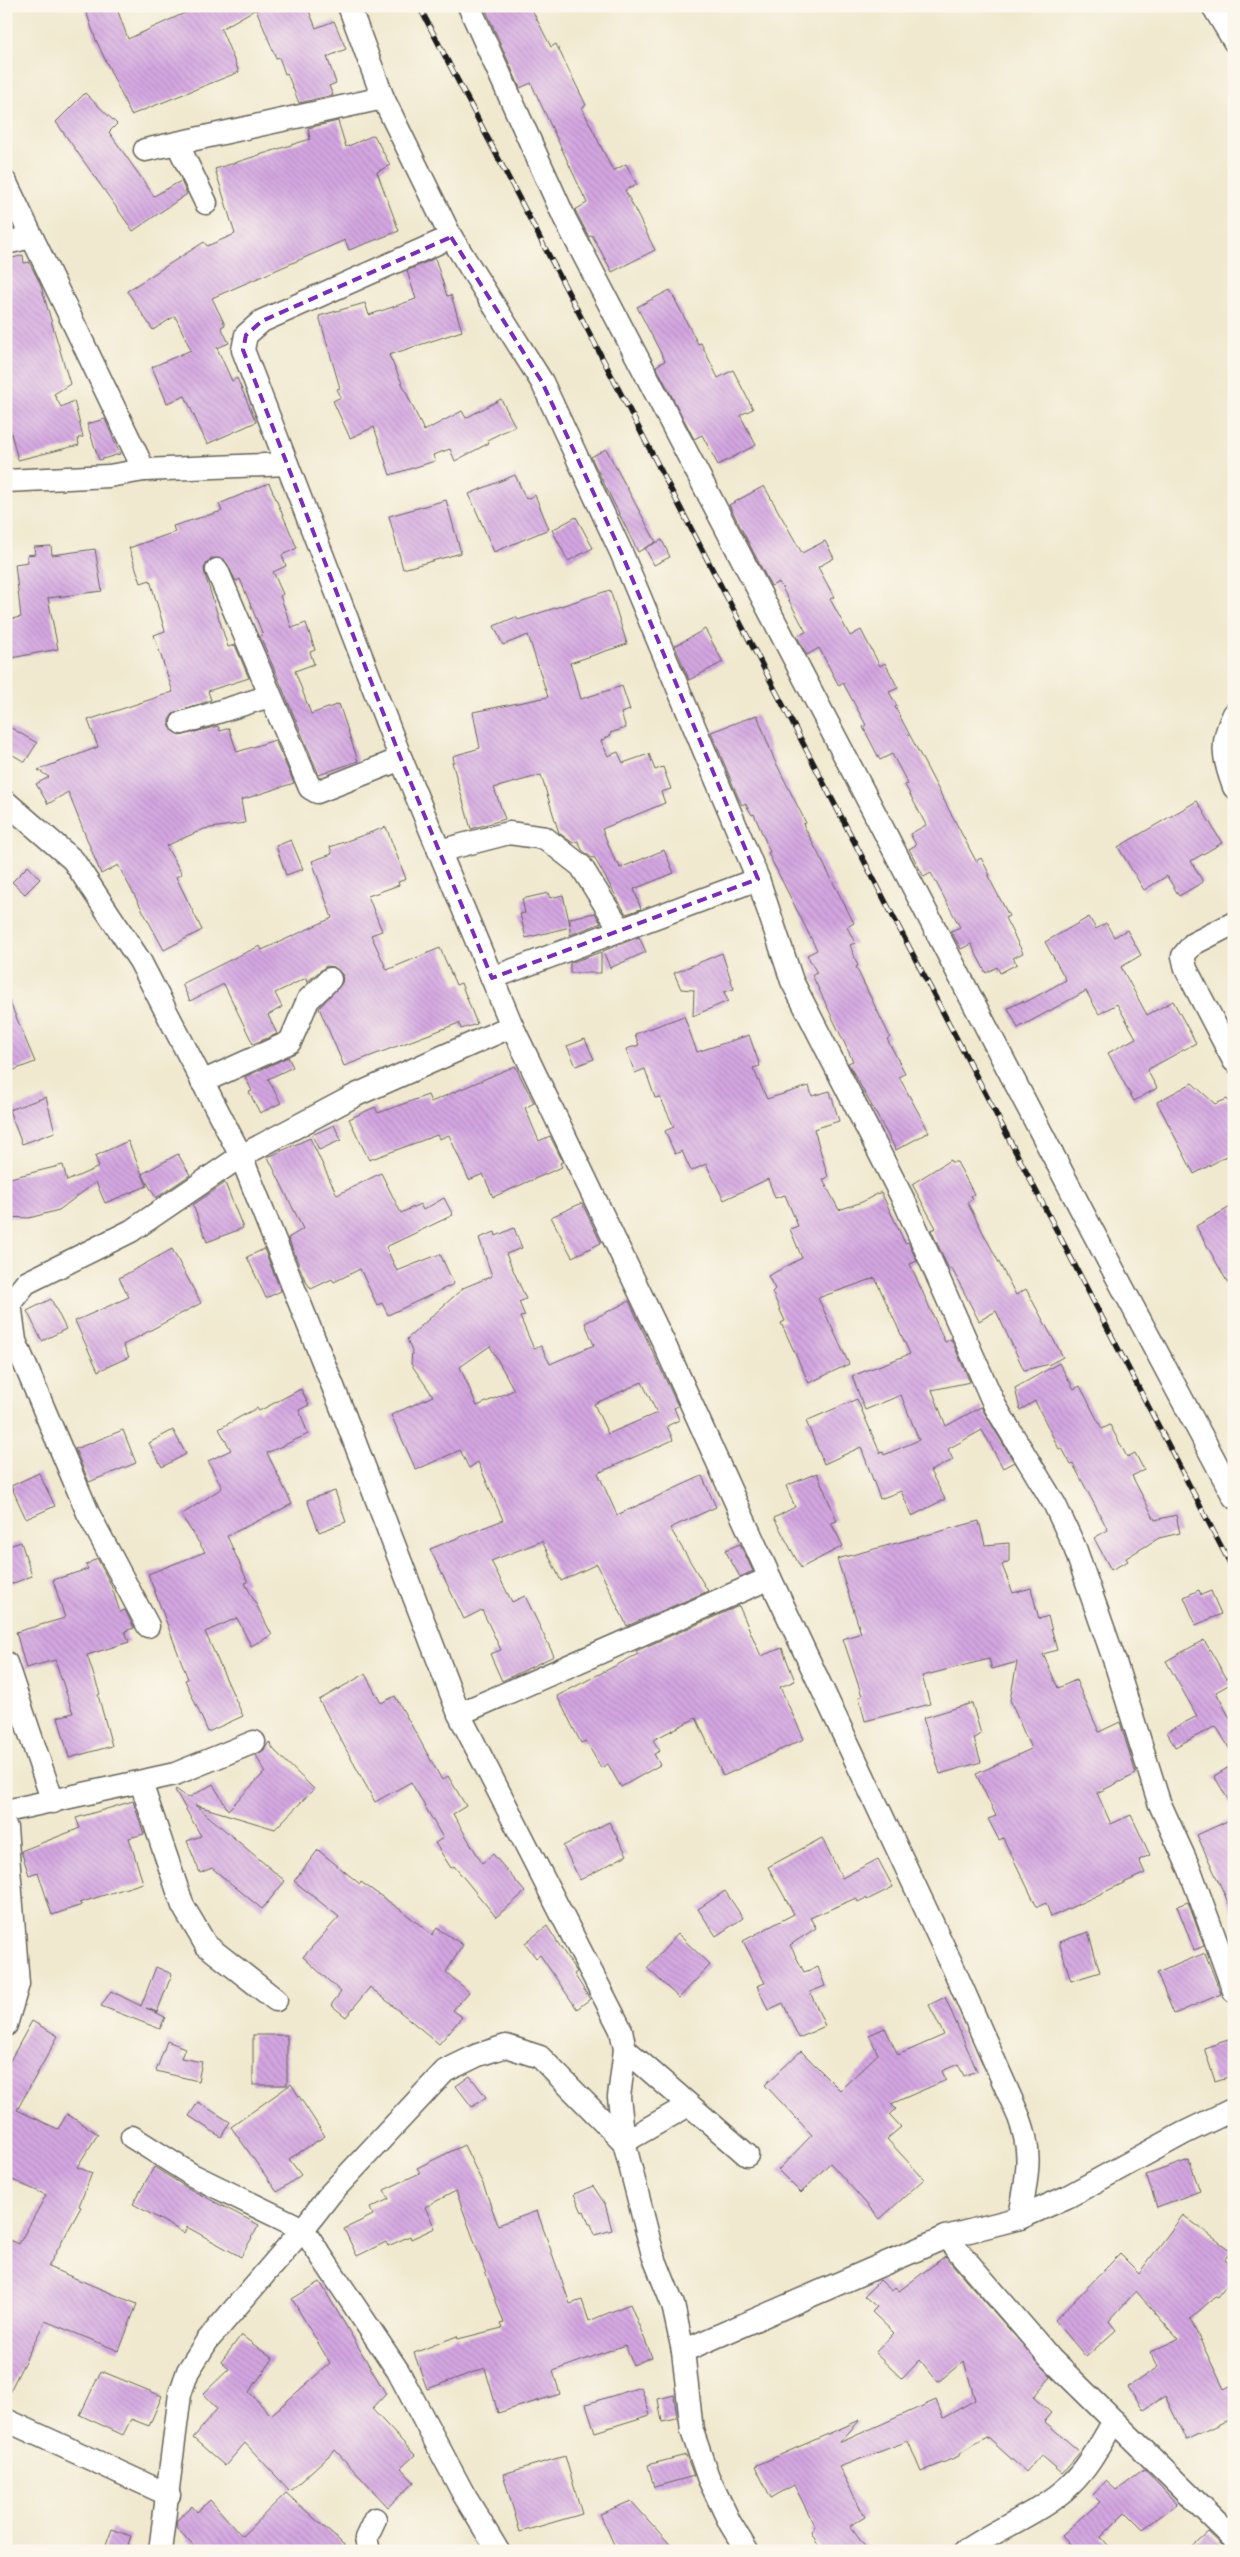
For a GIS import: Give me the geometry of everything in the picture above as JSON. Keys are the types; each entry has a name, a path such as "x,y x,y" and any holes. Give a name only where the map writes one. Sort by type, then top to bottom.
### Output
{"street":[{"path":"349,6 383,98 451,237 546,391 621,552 758,879 792,981 906,1205 995,1406 1055,1505 1075,1548 1115,1662 1159,1802 1190,1870 1234,1992"},
{"path":"469,6 565,218 1093,1232 1234,1497"},
{"path":"1213,6 1234,41"},
{"path":"145,150 178,145 383,98"},
{"path":"178,145 206,203"},
{"path":"6,183 144,470"},
{"path":"6,243 31,237"},
{"path":"451,237 262,321 246,335 243,350 401,759 512,1026 662,1339 770,1578 947,1956 1019,2117 1026,2135 1030,2155 1020,2218"},
{"path":"6,481 110,476 144,470 287,464"},
{"path":"217,570 304,778 310,788 316,792 401,759"},
{"path":"182,722 270,696"},
{"path":"1234,714 1227,727 1224,747 1224,762 1234,786"},
{"path":"6,802 73,860 140,961 240,1156 353,1436 459,1714 621,2030 625,2050 619,2097 624,2142 653,2255 673,2305 683,2350 692,2431 708,2477 730,2523 747,2551"},
{"path":"439,851 509,833 545,838 581,866 620,929"},
{"path":"492,978 758,879"},
{"path":"1234,923 1193,944 1184,956 1186,969 1234,1061"},
{"path":"202,1082 290,1042 308,1000 330,979"},
{"path":"148,1626 88,1513 15,1341 10,1303 26,1283 131,1231 240,1156 356,1095 512,1026"},
{"path":"459,1714 770,1578"},
{"path":"6,1663 53,1802"},
{"path":"6,1811 141,1783 175,1774 254,1742"},
{"path":"141,1783 183,1906 206,1946 276,2000"},
{"path":"6,1828 18,1984 6,2025"},
{"path":"160,2551 169,2495 180,2394 188,2371 207,2341 303,2229 331,2193 445,2071 478,2055 506,2046 540,2057 624,2142"},
{"path":"625,2050 747,2156"},
{"path":"624,2142 689,2105"},
{"path":"683,2350 946,2237 1020,2218 1066,2197 1184,2133 1234,2109"},
{"path":"132,2137 192,2175 303,2229 398,2371 464,2495 498,2551"},
{"path":"946,2237 1051,2359 1234,2539"},
{"path":"6,2420 169,2495"},
{"path":"965,2551 1054,2498 1083,2470 1114,2421"},
{"path":"369,2551 366,2538 374,2519"}],"highlighted area":[{"path":"451,237 542,382 621,552 758,879 492,978 401,759 243,350 246,335 262,321"}],"building":[{"path":"84,6 116,6 128,39 200,6 307,6 316,28 334,21 346,49 327,57 336,83 329,86 333,95 299,103 279,57 276,58 256,9 221,29 239,72 131,115 96,40"},
{"path":"484,6 530,6 551,47 556,44 586,105 582,108 613,171 626,164 637,185 625,190 655,250 612,272 592,235 589,237 575,210 587,203 531,83 520,88"},
{"path":"85,93 117,124 109,132 154,196 181,181 187,194 133,231 56,122"},
{"path":"338,121 346,147 374,135 390,165 377,172 399,231 349,250 345,240 212,298 225,325 221,327 229,343 217,348 232,381 237,378 256,422 207,444 185,396 167,403 152,367 191,350 175,316 153,330 127,291 204,242 207,246 235,234 215,169 310,139 308,128"},
{"path":"23,255 24,263 29,262 40,283 70,384 54,394 61,407 74,401 83,437 78,438 79,445 18,460 6,414 6,260"},
{"path":"435,258 447,296 451,295 462,331 389,355 424,431 462,411 466,418 501,399 515,426 487,440 489,443 455,461 450,449 433,455 435,461 390,475 374,427 350,438 333,401 341,397 337,389 340,388 319,316 365,303 369,315 416,299 407,271"},
{"path":"670,290 698,344 701,343 718,378 733,370 753,409 740,415 756,445 718,465 702,435 694,439 656,366 665,361 637,307"},
{"path":"105,419 120,454 99,460 87,424"},
{"path":"606,449 656,542 638,552 591,457"},
{"path":"515,475 526,499 535,495 549,529 494,552 469,494"},
{"path":"269,483 297,548 282,555 286,566 273,572 283,594 280,596 292,628 306,623 315,650 310,652 314,664 295,671 311,714 339,704 358,761 319,775 260,636 263,635 240,579 236,581 224,559 211,558 204,568 205,575 228,647 235,645 249,678 208,691 211,700 173,714 169,720 170,727 180,736 218,726 220,731 229,728 237,752 275,740 294,783 241,800 245,823 204,829 166,846 182,874 176,877 202,930 164,950 118,865 101,874 68,792 48,804 36,784 49,777 38,770 98,747 88,720 173,692 154,635 165,631 150,580 141,583 129,548 175,532 173,526 222,511 219,504"},
{"path":"764,486 802,553 825,541 834,558 818,567 834,597 830,599 850,636 861,630 880,666 885,663 898,688 889,692 897,706 895,707 976,861 981,858 990,875 988,876 1009,916 1005,918 1023,953 1013,958 1017,964 1000,973 997,967 986,973 971,944 961,949 951,931 960,927 931,873 924,877 909,849 916,845 910,834 926,825 905,785 908,784 892,754 880,760 863,727 866,725 843,683 839,686 819,648 807,655 797,636 806,632 779,582 771,586 729,505"},
{"path":"446,500 461,553 403,569 389,516"},
{"path":"576,517 593,548 568,561 552,530"},
{"path":"662,540 670,557 654,565 645,548"},
{"path":"51,546 52,555 95,549 102,591 48,598 58,649 6,659 6,620 21,617 15,564 28,562 27,555 35,554 34,547"},
{"path":"610,590 627,644 570,663 581,699 622,686 630,710 621,713 626,728 610,733 611,735 601,741 608,756 618,752 623,763 649,754 655,770 663,767 671,789 661,792 665,803 602,829 616,863 618,862 620,868 664,850 674,873 634,889 641,909 626,914 594,857 592,858 582,850 578,841 573,843 559,833 541,775 494,788 505,819 471,829 452,762 454,762 453,756 480,748 473,712 548,697 528,635 503,645 494,626 516,617 518,620"},
{"path":"705,629 723,662 689,680 675,646"},
{"path":"757,715 774,759 806,823 803,824 854,923 847,927 855,943 850,945 858,966 856,967 890,1037 887,1039 905,1073 899,1077 929,1132 896,1150 848,1063 853,1061 812,975 817,973 807,955 817,950 768,853 770,852 754,814 752,815 745,803 742,805 738,797 711,732"},
{"path":"6,725 37,743 25,762 6,751"},
{"path":"1197,801 1222,843 1191,861 1203,882 1179,896 1167,876 1144,890 1118,847"},
{"path":"386,827 406,879 398,882 399,885 368,896 382,931 371,935 387,970 440,948 456,985 461,983 477,1024 461,1029 459,1023 344,1066 319,1008 342,983 343,975 334,967 326,966 307,982 306,978 275,993 282,1007 268,1015 277,1034 253,1044 224,984 190,1001 182,984 260,946 262,950 332,918 312,861 332,854 330,847"},
{"path":"291,840 303,869 286,875 276,846"},
{"path":"28,866 40,879 25,894 12,882"},
{"path":"548,893 550,898 563,895 570,925 570,918 595,913 601,923 570,935 570,927 526,938 520,914 525,913 522,899"},
{"path":"1089,917 1096,929 1106,923 1114,937 1127,930 1141,955 1121,967 1147,1015 1173,1001 1196,1043 1147,1070 1157,1088 1134,1101 1108,1053 1136,1038 1117,1004 1099,1014 1086,991 1018,1028 1008,1008 1023,1001 1024,1003 1066,980 1045,942"},
{"path":"639,937 646,952 610,968 603,951"},
{"path":"601,952 601,973 570,973 570,963"},
{"path":"722,953 734,989 724,992 728,1001 693,1016 694,990 681,989 674,973"},
{"path":"6,993 35,1062 6,1073"},
{"path":"684,1016 697,1052 749,1035 760,1066 753,1068 767,1099 809,1086 812,1096 830,1091 839,1121 814,1129 828,1177 823,1180 839,1210 862,1202 881,1192 905,1243 908,1242 917,1261 910,1264 945,1342 951,1339 970,1382 932,1390 946,1426 981,1407 1014,1462 1003,1468 982,1430 948,1449 953,1460 930,1471 945,1499 912,1516 901,1491 880,1499 861,1447 824,1464 806,1421 857,1399 880,1453 883,1452 884,1455 919,1440 901,1395 865,1410 852,1376 910,1354 875,1278 818,1298 849,1364 809,1383 781,1323 785,1321 772,1292 775,1289 768,1276 802,1258 790,1229 798,1226 785,1195 775,1198 768,1179 724,1200 706,1164 691,1171 682,1151 675,1154 665,1131 674,1127 660,1097 655,1098 645,1069 635,1073 626,1049 639,1045 635,1034"},
{"path":"585,1039 594,1059 576,1066 567,1046"},
{"path":"288,1057 293,1067 268,1079 281,1103 260,1113 249,1092 252,1091 245,1077"},
{"path":"515,1066 534,1103 525,1108 539,1141 550,1136 563,1162 560,1163 562,1167 493,1197 483,1174 469,1180 449,1135 439,1139 437,1135 369,1160 349,1119 375,1107 378,1113 428,1095 431,1102"},
{"path":"1192,1083 1215,1104 1227,1099 1234,1110 1234,1126 1231,1129 1234,1152 1194,1174 1157,1102"},
{"path":"46,1097 55,1132 22,1144 9,1110"},
{"path":"334,1125 341,1140 319,1150 312,1135"},
{"path":"310,1138 337,1195 381,1173 401,1213 420,1204 423,1210 444,1198 453,1215 386,1247 397,1271 440,1254 454,1284 388,1315 382,1303 377,1305 360,1269 334,1282 332,1279 311,1289 305,1280 288,1238 303,1229 268,1157"},
{"path":"128,1141 147,1186 105,1203 96,1182 59,1210 29,1218 6,1217 6,1179 63,1165 67,1181 99,1167 95,1156"},
{"path":"178,1154 190,1175 156,1198 142,1174"},
{"path":"950,1160 951,1162 957,1162 974,1194 971,1196 973,1199 967,1202 1016,1295 1026,1289 1063,1357 1050,1364 1024,1370 996,1311 979,1321 952,1269 949,1269 947,1265 931,1230 936,1228 912,1184"},
{"path":"225,1183 243,1228 207,1242 193,1205"},
{"path":"582,1203 601,1243 572,1257 551,1217"},
{"path":"1234,1205 1234,1294 1196,1226"},
{"path":"514,1228 522,1248 506,1254 526,1299 519,1302 525,1316 520,1317 534,1349 541,1346 550,1364 594,1345 585,1323 629,1301 678,1406 674,1408 679,1420 667,1426 673,1440 598,1473 617,1515 702,1476 716,1507 670,1528 708,1591 627,1626 597,1564 561,1581 542,1541 491,1561 512,1602 525,1596 554,1656 502,1681 490,1654 501,1650 482,1610 464,1619 430,1549 503,1520 478,1462 469,1468 460,1450 416,1470 391,1415 433,1396 411,1364 412,1351 407,1339 463,1288 492,1276 479,1238 495,1232 496,1236","holes":["490,1346 514,1390 477,1406 460,1367","642,1382 657,1413 608,1434 594,1404"]},
{"path":"172,1249 201,1303 123,1345 129,1357 98,1371 75,1321 129,1297 119,1278"},
{"path":"264,1249 281,1291 266,1298 247,1257"},
{"path":"51,1299 66,1329 42,1341 27,1311"},
{"path":"1059,1363 1074,1389 1080,1386 1102,1429 1110,1425 1127,1457 1135,1453 1144,1470 1132,1476 1155,1520 1176,1515 1180,1533 1159,1538 1126,1558 1128,1561 1111,1570 1094,1538 1108,1530 1073,1464 1071,1465 1062,1448 1059,1449 1035,1401 1020,1410 1015,1388"},
{"path":"301,1389 309,1405 299,1410 308,1434 267,1453 292,1504 227,1536 248,1582 245,1583 272,1635 251,1646 237,1618 205,1632 243,1716 208,1732 185,1680 188,1679 148,1574 205,1552 181,1515 222,1488 208,1461 231,1450 219,1429 257,1408 259,1411"},
{"path":"123,1430 136,1463 89,1482 75,1449"},
{"path":"173,1430 186,1454 162,1467 149,1443"},
{"path":"39,1473 55,1506 26,1519 11,1486"},
{"path":"817,1473 837,1521 831,1523 843,1546 801,1568 774,1518 795,1507 786,1486"},
{"path":"335,1491 346,1522 319,1532 307,1500"},
{"path":"979,1521 985,1545 1009,1543 1009,1561 1002,1565 1013,1593 1031,1588 1039,1619 1048,1616 1057,1650 1043,1654 1058,1688 1076,1680 1099,1732 1120,1722 1136,1774 1097,1793 1111,1824 1131,1815 1150,1855 1139,1860 1145,1873 1051,1917 1046,1903 1037,1907 1003,1838 999,1840 988,1819 996,1816 976,1774 1031,1749 1010,1700 1017,1662 992,1669 989,1659 922,1676 930,1704 865,1721 859,1697 862,1696 843,1639 861,1633 837,1559"},
{"path":"21,1542 32,1576 6,1586 6,1547"},
{"path":"740,1544 753,1571 740,1577 725,1550"},
{"path":"97,1558 111,1585 120,1612 125,1610 134,1628 125,1631 129,1642 87,1655 100,1694 98,1695 112,1746 69,1758 58,1717 73,1713 55,1660 26,1668 16,1632 65,1618 53,1580 88,1569 86,1565"},
{"path":"1199,1590 1201,1595 1211,1591 1221,1614 1196,1625 1184,1597"},
{"path":"739,1606 761,1656 782,1648 795,1681 780,1687 804,1739 723,1776 696,1718 653,1740 660,1751 654,1754 660,1765 621,1787 608,1764 601,1768 586,1741 581,1743 557,1696 638,1654 636,1651"},
{"path":"1204,1640 1230,1684 1216,1692 1234,1726 1234,1756 1216,1726 1175,1747 1167,1732 1197,1716 1166,1661"},
{"path":"365,1674 381,1703 395,1696 442,1780 448,1776 466,1806 453,1814 482,1863 493,1854 525,1892 496,1917 454,1866 451,1868 435,1843 443,1838 411,1782 375,1802 319,1700"},
{"path":"972,1703 981,1734 974,1739 981,1762 940,1774 923,1718"},
{"path":"269,1742 274,1750 314,1789 275,1829 195,1805 285,1881 262,1909 212,1868 200,1873 187,1841 201,1836 175,1790 188,1798 213,1784 228,1810 265,1772 256,1755 264,1750"},
{"path":"1234,1764 1234,1809 1214,1776"},
{"path":"133,1801 144,1834 129,1838 143,1883 79,1903 82,1905 52,1915 38,1872 29,1875 21,1851 80,1828 76,1818"},
{"path":"1234,1818 1234,1915 1197,1835"},
{"path":"609,1822 627,1855 580,1880 563,1846"},
{"path":"822,1838 842,1878 878,1859 893,1887 867,1900 866,1898 858,1902 856,1898 810,1918 816,1928 790,1945 804,1972 818,1967 825,1986 810,1992 825,2026 799,2038 783,2003 768,2010 757,1986 765,1983 743,1941 794,1914 768,1867"},
{"path":"318,1850 360,1884 361,1882 405,1913 432,1935 437,1928 463,1945 446,1972 469,1992 453,2010 462,2017 439,2044 370,1987 346,2017 331,2005 341,1992 303,1957 339,1917 294,1881"},
{"path":"725,1891 743,1918 716,1936 698,1909"},
{"path":"1188,1902 1204,1946 1194,1950 1177,1906"},
{"path":"547,1926 577,1972 574,1974 590,1999 577,2009 540,1955 536,1958 525,1943"},
{"path":"1088,1932 1100,1972 1071,1981 1059,1942"},
{"path":"678,1934 710,1965 679,1998 647,1968"},
{"path":"1205,1953 1221,1994 1174,2014 1157,1973"},
{"path":"156,1967 172,1974 157,2012 146,2008 165,2017 160,2029 101,2006 111,1991 141,2006"},
{"path":"945,1997 977,2071 964,2076 958,2064 942,2071 946,2080 891,2104 896,2109 890,2115 901,2127 887,2139 924,2179 880,2219 830,2163 801,2193 778,2170 812,2135 765,2085 801,2051 840,2090 878,2054 869,2035 885,2028 898,2055 944,2035 929,2005"},
{"path":"32,2021 58,2036 17,2110 58,2129 67,2114 98,2134 77,2167 92,2173 79,2206 81,2207 48,2267 137,2304 119,2351 45,2321 6,2399 6,2238 19,2244 46,2195 6,2177 6,2068"},
{"path":"253,2035 287,2035 287,2085 253,2085"},
{"path":"1234,2038 1234,2075 1215,2081 1204,2048"},
{"path":"167,2041 185,2048 181,2058 202,2062 198,2081 156,2071"},
{"path":"470,2076 486,2097 472,2107 456,2086"},
{"path":"291,2084 325,2136 289,2159 301,2175 277,2192 231,2127"},
{"path":"198,2102 230,2122 221,2137 189,2116"},
{"path":"464,2145 483,2184 498,2225 537,2211 570,2304 582,2300 589,2321 630,2304 652,2357 633,2365 625,2345 553,2371 560,2394 498,2413 485,2368 427,2389 414,2353 457,2336 458,2339 502,2328 500,2324 504,2323 456,2191 425,2207 435,2228 411,2239 410,2236 388,2246 386,2242 357,2256 344,2229 373,2215 370,2208 389,2199 384,2190 420,2173 417,2168"},
{"path":"1189,2160 1200,2191 1157,2207 1146,2175"},
{"path":"154,2167 186,2187 259,2225 241,2257 187,2227 184,2233 133,2204"},
{"path":"593,2186 605,2204 612,2230 595,2235 574,2194"},
{"path":"1183,2215 1231,2251 1225,2259 1234,2266 1234,2276 1218,2297 1216,2296 1190,2319 1224,2389 1234,2384 1234,2417 1186,2440 1165,2396 1144,2410 1128,2387 1158,2367 1150,2352 1178,2339 1136,2291 1109,2321 1116,2330 1086,2357 1055,2320 1120,2254 1139,2273"},
{"path":"945,2256 1051,2377 1033,2397 1051,2413 1044,2421 1080,2452 1062,2473 1041,2455 1026,2472 987,2437 959,2454 959,2456 921,2472 908,2441 839,2467 865,2517 850,2526 868,2551 821,2551 811,2532 815,2526 794,2485 771,2498 755,2466 860,2420 839,2443 936,2400 943,2418 975,2400 964,2361 938,2382 920,2360 902,2379 875,2353 894,2333 872,2312 877,2307 864,2296 880,2280 892,2291 895,2287 899,2291"},
{"path":"320,2282 386,2394 372,2409 415,2455 401,2468 414,2482 388,2507 335,2450 290,2491 245,2443 225,2466 193,2438 217,2409 203,2394 229,2369 221,2362 241,2335 273,2359 249,2392 271,2415 330,2363 292,2299"},
{"path":"101,2371 162,2396 149,2426 131,2419 123,2435 80,2415"},
{"path":"641,2387 650,2415 595,2432 586,2404"},
{"path":"674,2395 677,2419 662,2422 658,2399"},
{"path":"686,2455 694,2476 654,2487 648,2465"},
{"path":"565,2456 582,2514 520,2532 503,2474"},
{"path":"1144,2469 1177,2504 1143,2529 1126,2512 1101,2537 1113,2551 1076,2551 1062,2535 1100,2502 1093,2495 1106,2481 1116,2490"},
{"path":"286,2493 351,2551 198,2551 176,2527 177,2520 192,2506 197,2512 210,2500 242,2536"},
{"path":"631,2501 676,2551 617,2551 600,2514"},
{"path":"112,2529 131,2536 126,2551 104,2551"},
{"path":"1208,2532 1229,2551 1187,2551"}],"railway":[{"path":"419,6 1234,1571"}]}
